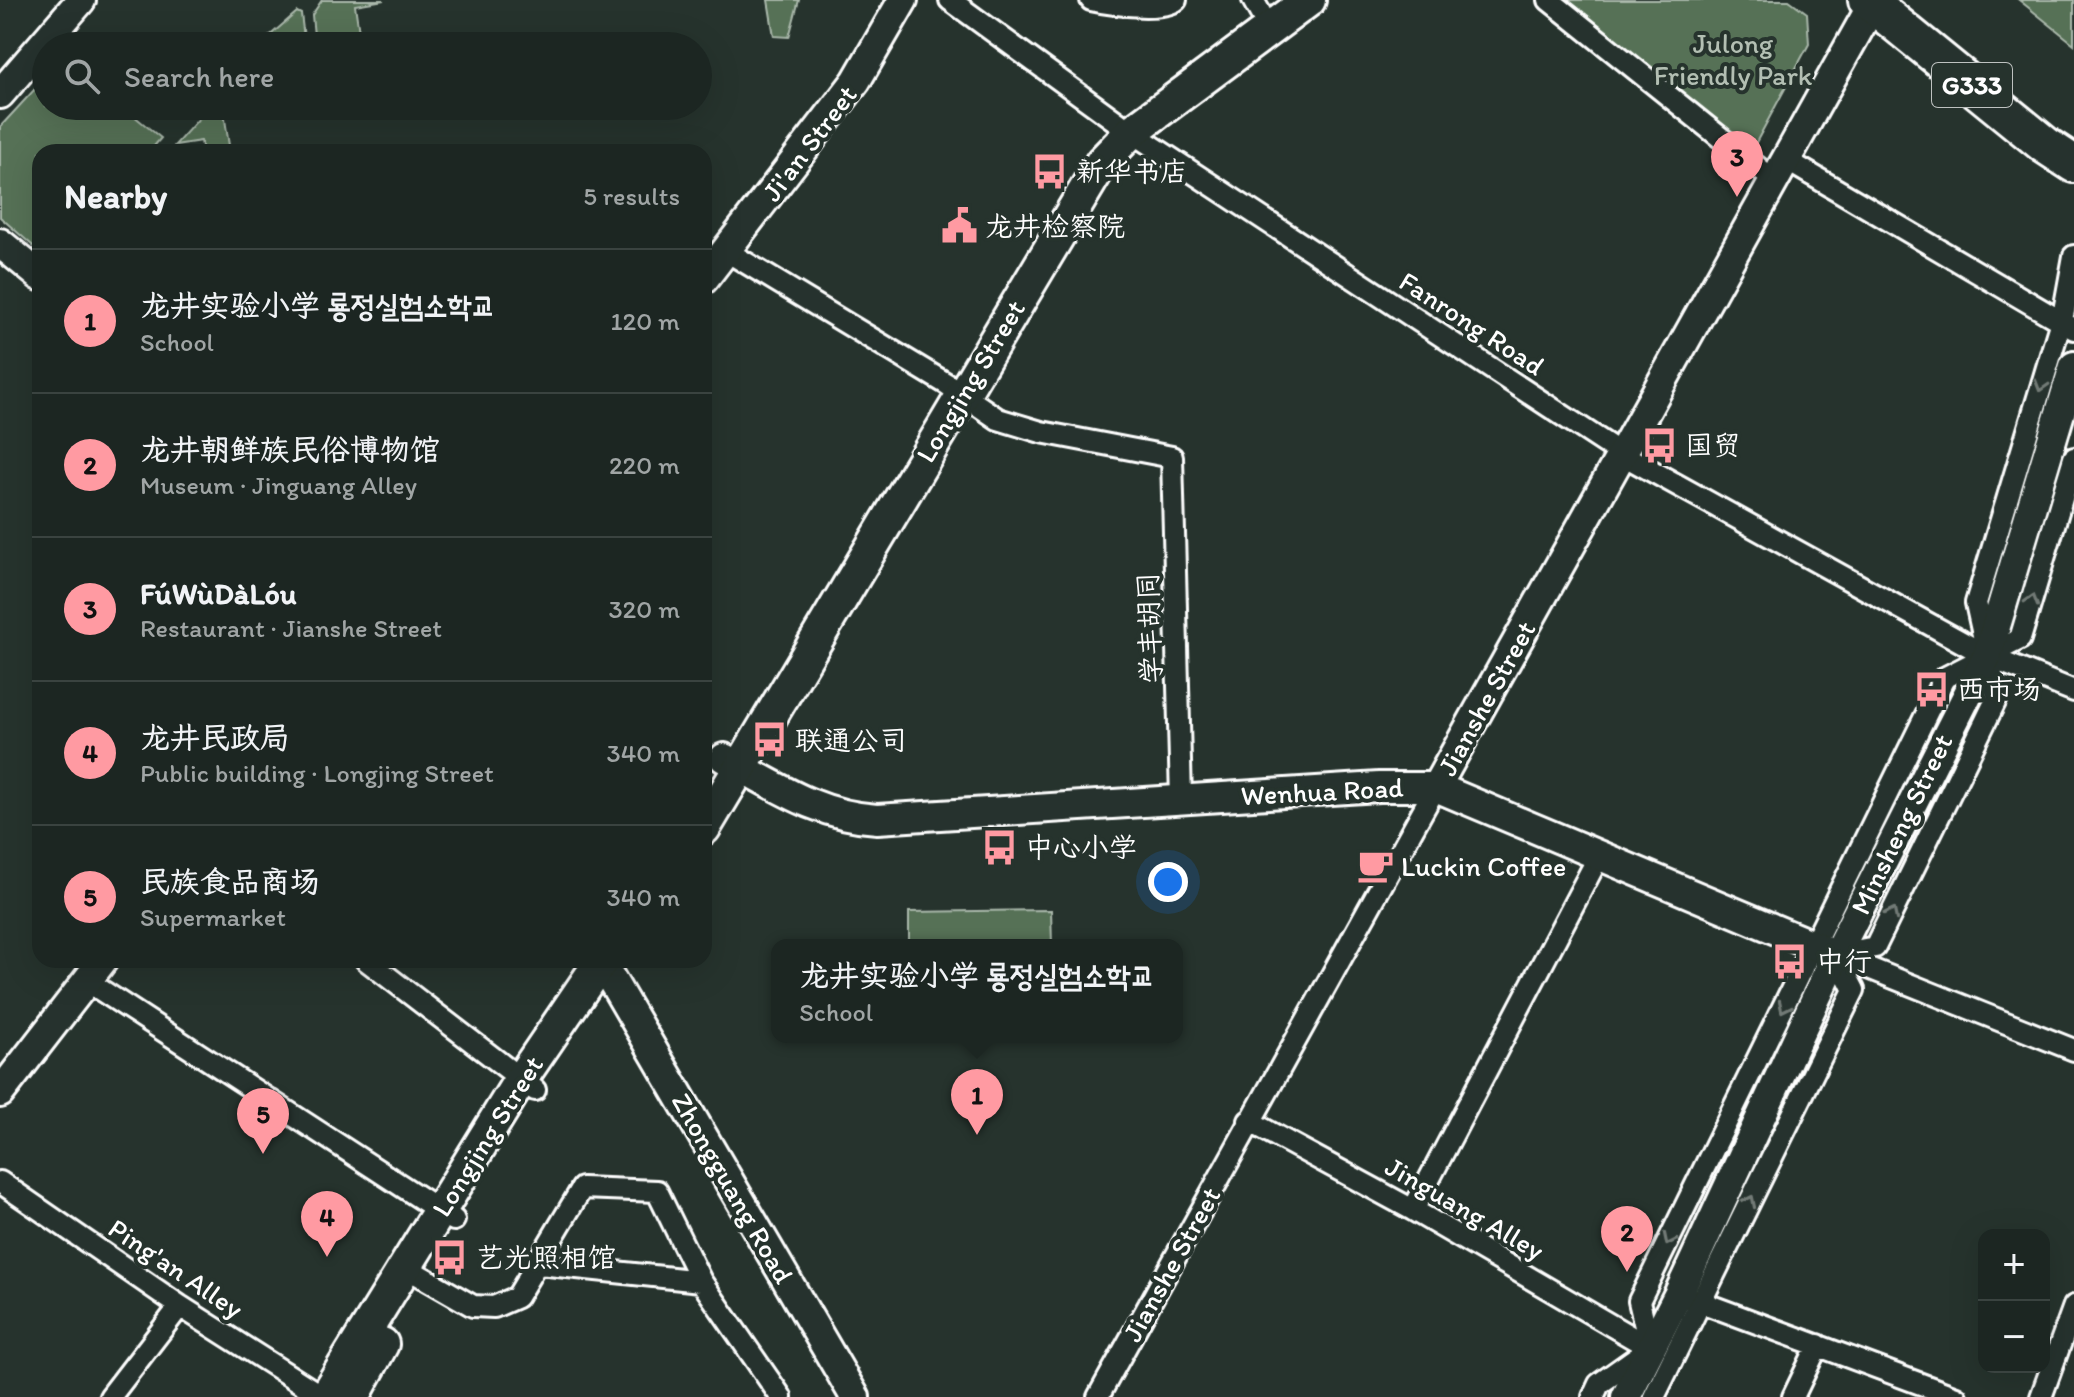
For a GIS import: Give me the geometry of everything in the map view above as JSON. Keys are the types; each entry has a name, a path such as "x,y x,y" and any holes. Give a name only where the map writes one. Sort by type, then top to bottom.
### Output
{"highway":[{"name":"G333","path":"1878,1 2074,137"},
{"name":"G333","path":"1878,1 2045,145 2074,164"}],"main road":[{"name":"Longjing Street","path":"712,810 733,762 954,389 1124,127 1265,12 1309,0"},
{"name":"Longjing Street","path":"712,783 733,762"},
{"name":"Longjing Street","path":"324,1397 446,1215 604,968"},
{"name":"Longjing Street","path":"353,1397 419,1275 446,1215"}],"street":[{"path":"53,32 81,0"},
{"name":"Ji'an Street","path":"712,270 856,81 903,0"},
{"name":"Fanrong Road","path":"950,0 1124,127 1623,455 1987,656 2074,691"},
{"path":"1091,0 1145,5 1170,5 1176,0"},
{"path":"1549,0 1782,172 2067,325"},
{"name":"Jianshe Street","path":"1098,1397 1249,1121 1878,1"},
{"path":"0,94 32,57"},
{"path":"0,243 32,269"},
{"path":"728,252 954,389"},
{"path":"2074,256 2067,325 1976,603 1987,656 2020,639 2074,458"},
{"name":"Minsheng Street","path":"1626,1397 1650,1348 1690,1297 1825,950 1987,656 2074,366"},
{"name":"学丰胡同","path":"954,389 998,419 1026,428 1172,457 1181,799"},
{"name":"Wenhua Road","path":"733,762 805,803 850,817 908,818 1401,786 1436,787 1825,950 2074,1050"},
{"path":"1413,1210 1600,854"},
{"path":"1593,1397 1599,1384 1650,1348 1639,1301 1825,950"},
{"path":"376,968 528,1085"},
{"name":"Zhongguang Road","path":"609,968 855,1397"},
{"path":"0,1093 95,970 446,1215"},
{"name":"Jinguang Alley","path":"1249,1121 1413,1210 1650,1348"},
{"name":"Ping'an Alley","path":"0,1182 180,1306 324,1397"},
{"path":"419,1275 473,1306 494,1307 517,1297 582,1188 657,1191 701,1281 781,1397"},
{"path":"539,1264 701,1281"},
{"path":"1654,1397 1690,1297 1956,1397"},
{"path":"110,1397 180,1306"},
{"path":"2041,1397 2074,1306"},
{"path":"1793,1397 1818,1345"}],"green space":[{"path":"322,0 384,0 355,5 359,32 314,32 312,15"},
{"path":"768,0 799,0 789,37 774,36"},
{"name":"Julong Friendly Park","path":"1564,0 1789,0 1807,13 1809,44 1752,150"},
{"path":"2019,0 2074,0 2074,44"},
{"path":"297,12 301,14 303,32 274,32"},
{"path":"32,92 32,120 139,120 161,138 156,144 32,144 32,245 0,217 0,127"},
{"path":"197,120 225,120 229,144 202,144 201,141 176,144"},
{"path":"1051,910 1052,939 909,939 909,912"}],"place":[{"name":"新华书店","path":"1050,171"},
{"name":"FúWùDàLóu","path":"1737,197"},
{"name":"龙井检察院","path":"959,226"},
{"name":"国贸","path":"1659,445"},
{"name":"西市场","path":"1931,689"},
{"name":"联通公司","path":"769,740"},
{"name":"中心小学","path":"999,847"},
{"name":"Luckin Coffee","path":"1375,866"},
{"name":"中行","path":"1790,961"},
{"name":"龙井实验小学 룡정실험소학교","path":"977,1135"},
{"name":"民族食品商场","path":"263,1154"},
{"name":"龙井民政局","path":"327,1257"},
{"name":"艺光照相馆","path":"450,1257"},
{"name":"龙井朝鲜族民俗博物馆","path":"1627,1272"}]}
